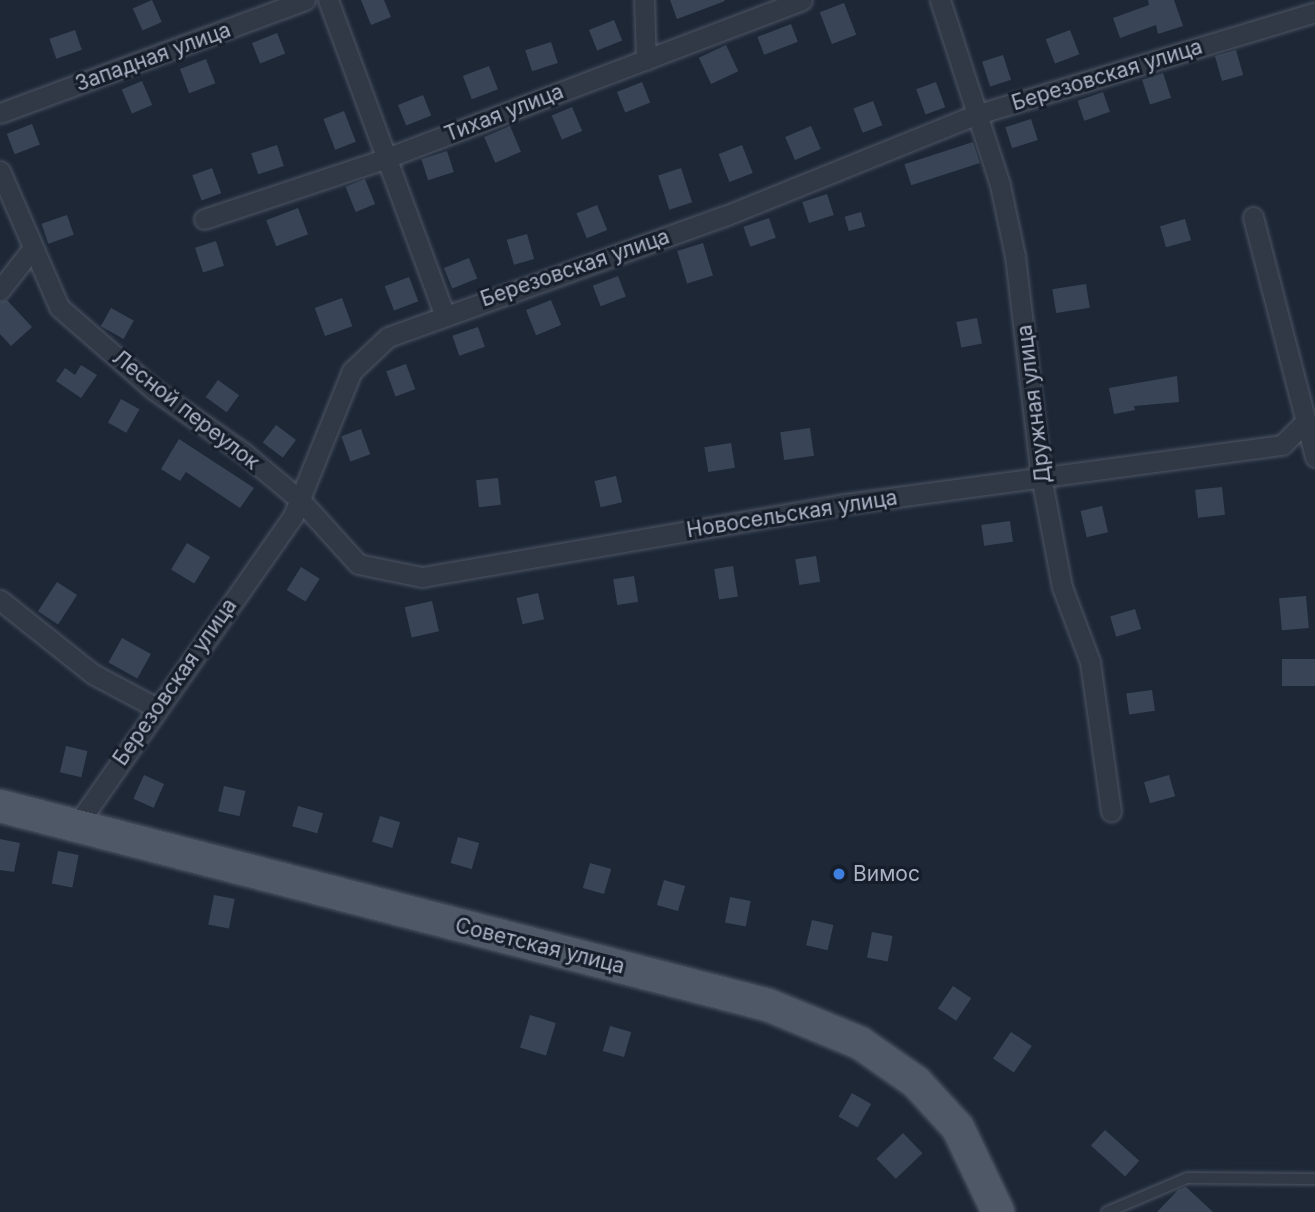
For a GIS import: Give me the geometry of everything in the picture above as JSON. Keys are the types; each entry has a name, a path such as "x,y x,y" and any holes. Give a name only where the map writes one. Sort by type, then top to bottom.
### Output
{"main road":[{"name":"Советская улица","path":"0,806 768,1005 860,1043 916,1082 958,1128 998,1212"}],"street":[{"name":"Западная улица","path":"0,113 305,0"},
{"path":"328,0 384,159 444,314"},
{"path":"644,0 646,60"},
{"name":"Тихая улица","path":"204,219 384,159 802,0"},
{"name":"Дружная улица","path":"940,0 978,114 1015,256 1041,476 1062,587 1090,662 1111,812"},
{"name":"Березовская улица","path":"76,826 155,708 293,516 352,371 388,337 444,314 725,216 978,114 1315,12"},
{"name":"Лесной переулок","path":"0,171 59,307 153,389 245,454 300,500"},
{"path":"1253,217 1315,457"},
{"path":"0,290 33,249"},
{"name":"Новосельская улица","path":"300,500 358,564 422,577 845,504 1282,445 1304,422"},
{"path":"0,600 93,674 155,708"}],"lane":[{"path":"1107,1212 1187,1178 1315,1179"}],"building":[{"path":"152,0 162,22 143,30 133,9"},
{"path":"361,0 384,0 391,17 371,25"},
{"path":"670,0 724,0 725,1 677,19"},
{"path":"1148,0 1174,0 1183,26 1158,34 1156,25 1120,38 1113,18 1149,5"},
{"path":"844,3 856,35 832,44 820,12"},
{"path":"614,20 622,40 597,51 589,30"},
{"path":"791,24 798,42 764,55 757,37"},
{"path":"75,30 82,50 56,59 49,39"},
{"path":"1070,30 1079,54 1055,64 1046,39"},
{"path":"277,33 285,53 260,64 252,43"},
{"path":"551,42 558,63 532,71 525,50"},
{"path":"726,45 738,71 711,84 699,58"},
{"path":"1236,50 1243,75 1222,81 1215,56"},
{"path":"1003,55 1011,80 990,87 982,62"},
{"path":"206,59 215,83 189,93 180,69"},
{"path":"489,66 498,89 472,99 463,76"},
{"path":"1163,73 1171,98 1150,105 1142,80"},
{"path":"142,81 152,105 132,114 122,90"},
{"path":"642,82 650,102 625,113 617,92"},
{"path":"936,82 945,107 926,115 916,89"},
{"path":"1103,92 1110,112 1084,121 1077,101"},
{"path":"423,95 431,115 406,126 398,105"},
{"path":"873,101 882,125 863,133 853,109"},
{"path":"572,107 582,131 562,140 552,116"},
{"path":"344,111 356,142 335,150 323,119"},
{"path":"1031,119 1038,140 1012,148 1005,127"},
{"path":"32,124 40,145 15,154 7,134"},
{"path":"510,126 521,152 495,163 484,137"},
{"path":"811,126 821,149 795,160 785,137"},
{"path":"973,142 980,163 911,185 905,164"},
{"path":"277,145 284,166 258,174 251,153"},
{"path":"742,145 753,173 729,182 719,154"},
{"path":"447,151 454,172 428,180 421,159"},
{"path":"212,168 221,193 202,201 192,175"},
{"path":"681,168 692,202 669,210 658,175"},
{"path":"365,179 375,204 356,212 346,187"},
{"path":"827,194 834,215 809,223 802,202"},
{"path":"597,205 607,230 587,238 577,213"},
{"path":"298,208 308,234 276,246 266,220"},
{"path":"861,212 865,226 849,231 845,217"},
{"path":"67,215 74,235 48,244 41,224"},
{"path":"769,218 776,238 750,247 743,227"},
{"path":"1185,219 1191,240 1166,247 1160,226"},
{"path":"527,234 534,259 514,265 507,240"},
{"path":"216,241 224,266 203,273 195,248"},
{"path":"703,243 713,276 687,283 677,251"},
{"path":"469,258 477,278 452,289 444,268"},
{"path":"618,276 626,297 601,306 593,286"},
{"path":"409,277 418,301 394,311 385,286"},
{"path":"1086,284 1090,308 1056,313 1052,289"},
{"path":"342,298 352,326 325,336 315,308"},
{"path":"7,300 32,327 11,346 0,334 0,302"},
{"path":"551,300 561,325 536,335 526,310"},
{"path":"111,308 134,321 124,339 101,326"},
{"path":"977,318 982,344 961,348 956,322"},
{"path":"478,327 485,347 459,356 452,336"},
{"path":"406,364 415,389 396,397 386,371"},
{"path":"81,365 97,375 81,398 56,381 65,368 75,375"},
{"path":"1177,376 1179,402 1134,406 1135,410 1114,414 1109,388"},
{"path":"218,380 239,395 227,412 206,397"},
{"path":"121,399 139,409 126,433 108,423"},
{"path":"276,425 296,440 283,458 263,443"},
{"path":"810,428 814,456 784,460 780,432"},
{"path":"361,429 370,454 351,462 341,436"},
{"path":"179,439 254,488 240,508 186,472 180,481 161,469"},
{"path":"731,443 735,468 708,472 704,447"},
{"path":"616,476 622,502 601,507 595,481"},
{"path":"498,478 501,505 479,507 476,480"},
{"path":"1222,487 1225,515 1198,518 1195,490"},
{"path":"1102,506 1108,532 1087,537 1081,511"},
{"path":"1010,521 1013,542 984,546 981,525"},
{"path":"187,543 210,557 194,583 171,570"},
{"path":"816,556 820,582 799,585 795,559"},
{"path":"733,566 738,597 719,600 714,569"},
{"path":"301,567 320,579 305,602 287,590"},
{"path":"634,576 638,602 617,605 613,579"},
{"path":"57,582 77,595 58,624 38,611"},
{"path":"538,593 544,619 523,624 517,598"},
{"path":"1306,596 1309,628 1282,630 1279,598"},
{"path":"432,601 439,631 412,638 405,607"},
{"path":"1135,609 1141,629 1116,637 1110,617"},
{"path":"122,638 151,654 137,678 108,662"},
{"path":"1282,659 1315,659 1315,686 1282,686"},
{"path":"1152,690 1155,711 1129,714 1126,694"},
{"path":"66,746 87,751 81,777 60,772"},
{"path":"144,775 164,784 154,808 133,799"},
{"path":"1169,775 1175,796 1150,803 1144,782"},
{"path":"224,786 245,791 240,816 218,811"},
{"path":"298,806 323,813 317,833 292,826"},
{"path":"380,816 400,822 392,848 372,842"},
{"path":"458,837 479,843 472,869 451,863"},
{"path":"0,839 20,843 14,872 0,870"},
{"path":"58,851 79,855 72,887 52,883"},
{"path":"590,863 611,869 604,894 583,888"},
{"path":"664,880 685,886 678,911 657,905"},
{"path":"214,895 235,899 229,928 208,924"},
{"path":"730,897 751,901 746,927 725,923"},
{"path":"812,920 833,925 828,950 806,945"},
{"path":"872,932 893,936 888,962 867,958"},
{"path":"953,986 971,998 956,1021 938,1008"},
{"path":"530,1015 556,1023 546,1055 520,1048"},
{"path":"610,1026 631,1032 624,1057 603,1051"},
{"path":"1011,1032 1032,1046 1014,1073 993,1059"},
{"path":"852,1093 871,1104 858,1127 838,1116"},
{"path":"1105,1130 1139,1161 1125,1176 1091,1146"},
{"path":"903,1133 922,1153 896,1179 876,1159"},
{"path":"1186,1187 1213,1212 1157,1212 1178,1190"}],"place":[{"name":"Вимос","path":"839,874"}]}
